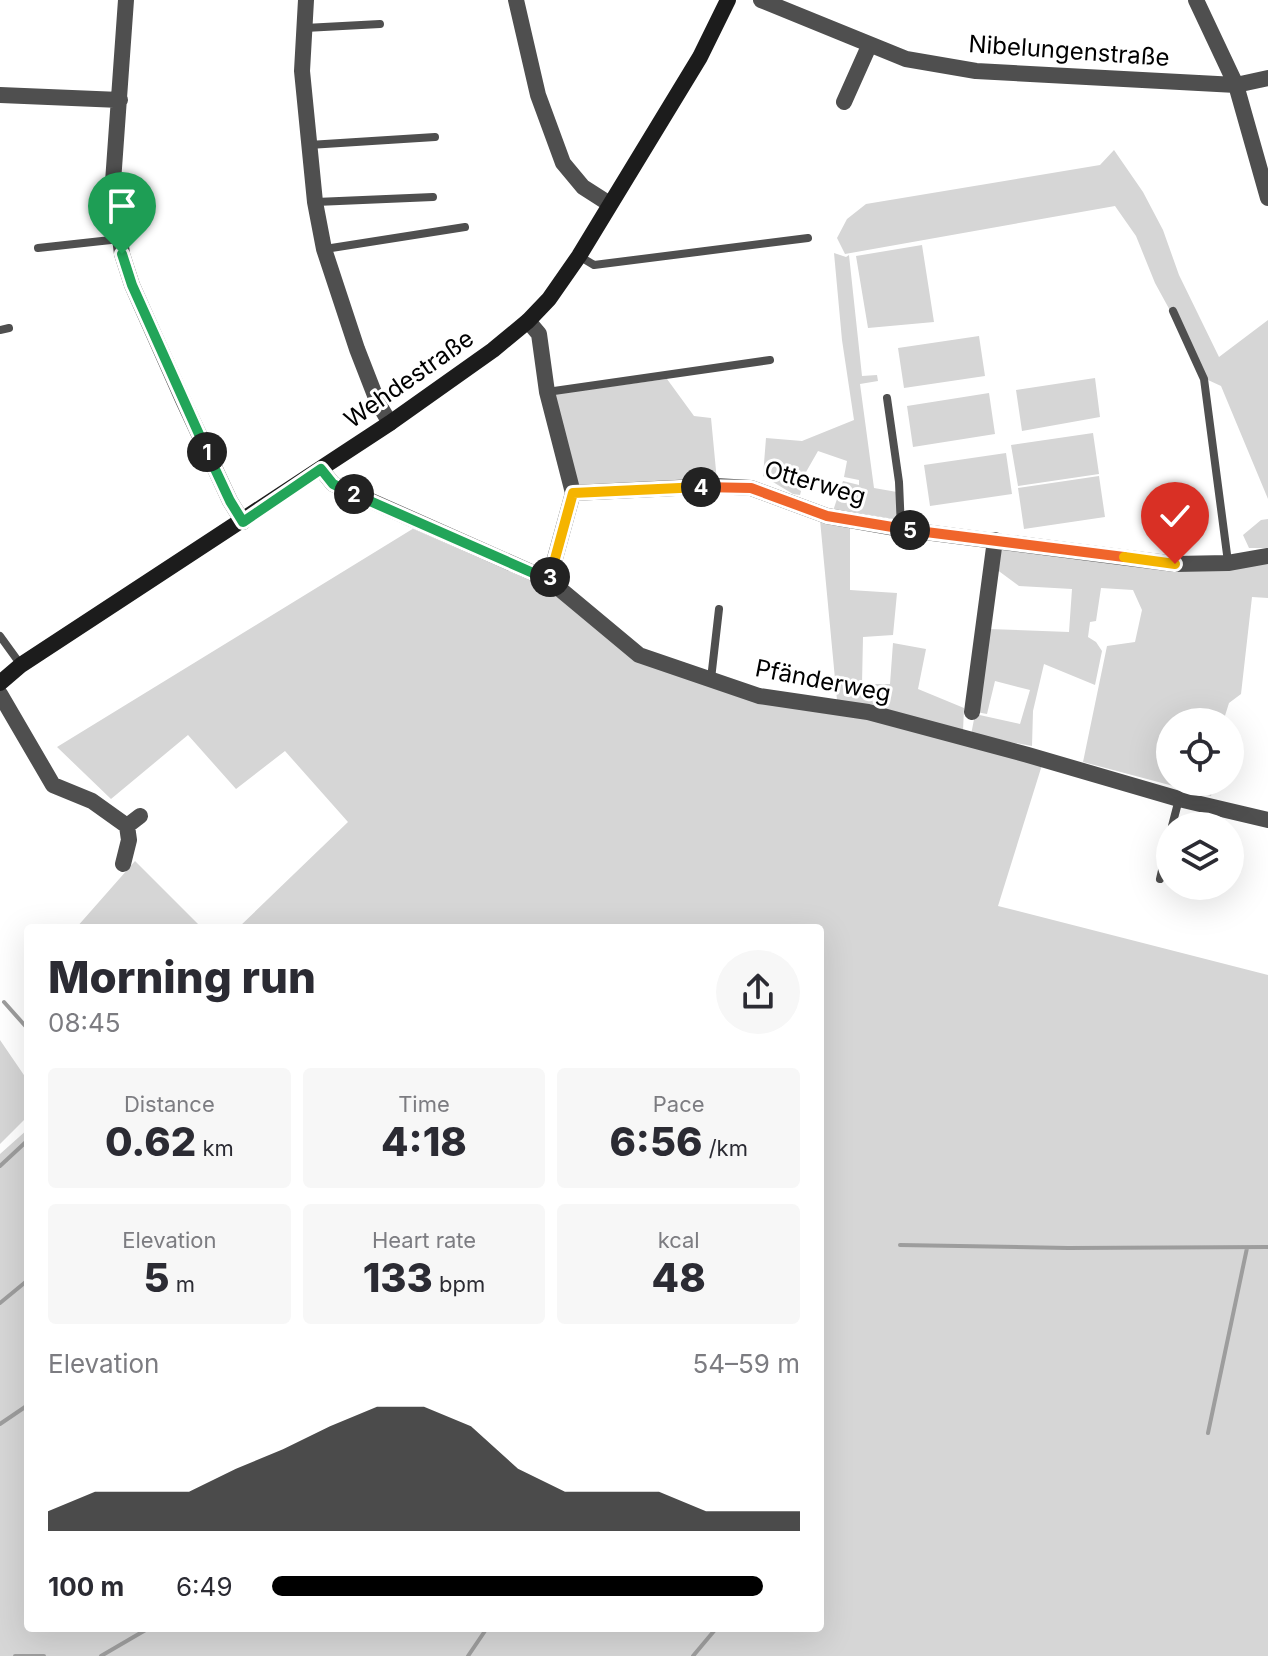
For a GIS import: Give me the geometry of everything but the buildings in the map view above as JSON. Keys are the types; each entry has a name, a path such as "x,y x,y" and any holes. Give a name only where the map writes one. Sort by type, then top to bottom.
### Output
{"street":[{"path":"126,0 113,182 120,239 132,285 230,501 243,522"},
{"path":"306,0 302,71 315,202 324,249 357,349 378,403 390,423"},
{"path":"516,0 538,95 563,163 583,187 608,203"},
{"name":"Wehdestraße","path":"0,683 21,665 390,423 493,350 528,321 549,299 579,256 608,203 700,57 728,0"},
{"name":"Nibelungenstraße","path":"761,0 906,59 976,71 1236,85 1268,78"},
{"path":"1196,0 1236,85 1268,198"},
{"path":"844,102 869,46"},
{"path":"0,95 120,100"},
{"path":"528,321 539,334 547,392 573,493 549,580"},
{"name":"Pfänderweg","path":"321,469 333,484 549,580 639,655 759,696 868,712 1179,799 1268,820"},
{"name":"Otterweg","path":"573,493 716,486 751,488 827,516 901,529 1175,564 1228,563 1268,556"},
{"path":"972,712 995,540"},
{"path":"0,694 53,785 133,821 123,864"}],"lane":[{"path":"304,28 380,24"},
{"path":"308,145 435,137"},
{"path":"315,202 433,197"},
{"path":"324,249 465,227"},
{"path":"579,256 594,265 808,238"},
{"path":"38,248 120,239"},
{"path":"1173,311 1204,379 1228,563"},
{"path":"547,392 770,360"},
{"path":"887,398 899,482 901,529"},
{"path":"711,680 719,609"},
{"path":"0,636 21,665"},
{"path":"1176,812 1179,799"}],"shaded area":[{"path":"1114,150 1143,192 1163,230 1179,275 1219,357 1268,320 1268,499 1221,386 1208,380 1155,283 1136,236 1115,206 845,254 837,238 847,219 866,204 1100,165"},
{"path":"922,245 934,322 868,328 856,256"},
{"path":"834,253 849,255 862,376 877,375 878,381 860,384 874,488 897,492 898,526 832,514 843,481 859,485 859,480 844,477 847,461 818,451 806,472 800,495 763,476 766,438 802,441 854,420 842,340"},
{"path":"979,336 985,376 904,388 898,348"},
{"path":"1095,378 1100,417 1022,431 1016,390"},
{"path":"667,379 694,416 711,418 717,481 575,487 553,394"},
{"path":"989,393 995,434 913,447 907,406"},
{"path":"1093,433 1099,474 1018,486 1011,445"},
{"path":"1006,453 1012,494 930,506 924,465"},
{"path":"1099,476 1105,517 1024,529 1018,488"},
{"path":"1268,519 1268,548 1249,548 1243,535 1261,520"},
{"path":"820,520 850,524 850,590 897,593 893,635 863,637 862,684 890,684 893,643 926,649 918,689 964,708 963,731 837,700"},
{"path":"419,525 553,590 639,661 869,716 1042,765 998,906 1268,975 1268,1656 0,1656 0,1154 24,1133 24,1632 824,1632 824,924 242,924 348,822 285,751 236,789 188,735 111,799 57,747"},
{"path":"998,545 1268,562 1268,598 1252,597 1241,694 1227,708 1156,708 1156,781 1083,762 1107,646 1135,642 1142,610 1133,590 1101,588 1096,621 1090,622 1088,637 1102,651 1095,685 1044,664 1033,711 1032,746 971,735 975,714 1020,724 1030,690 995,681 987,714 976,712 988,629 1069,632 1072,589 1019,586 996,569"},
{"path":"135,861 198,924 80,924"},
{"path":"0,1040 24,1075 24,1120 0,1144"}],"waterway":[{"path":"4,1002 24,1024"},
{"path":"0,1166 24,1144"},
{"path":"900,1245 1268,1247"},
{"path":"1208,1433 1247,1248"},
{"path":"0,1303 24,1283"},
{"path":"0,1424 24,1408"},
{"path":"101,1656 142,1632"},
{"path":"468,1656 484,1632"},
{"path":"693,1656 713,1632"},
{"path":"15,1656 44,1656"}],"route":[{"path":"122,254 132,285 183,400 243,522 321,469 333,484 549,580 573,493 716,486 751,488 827,516 901,529 1175,564"}]}
